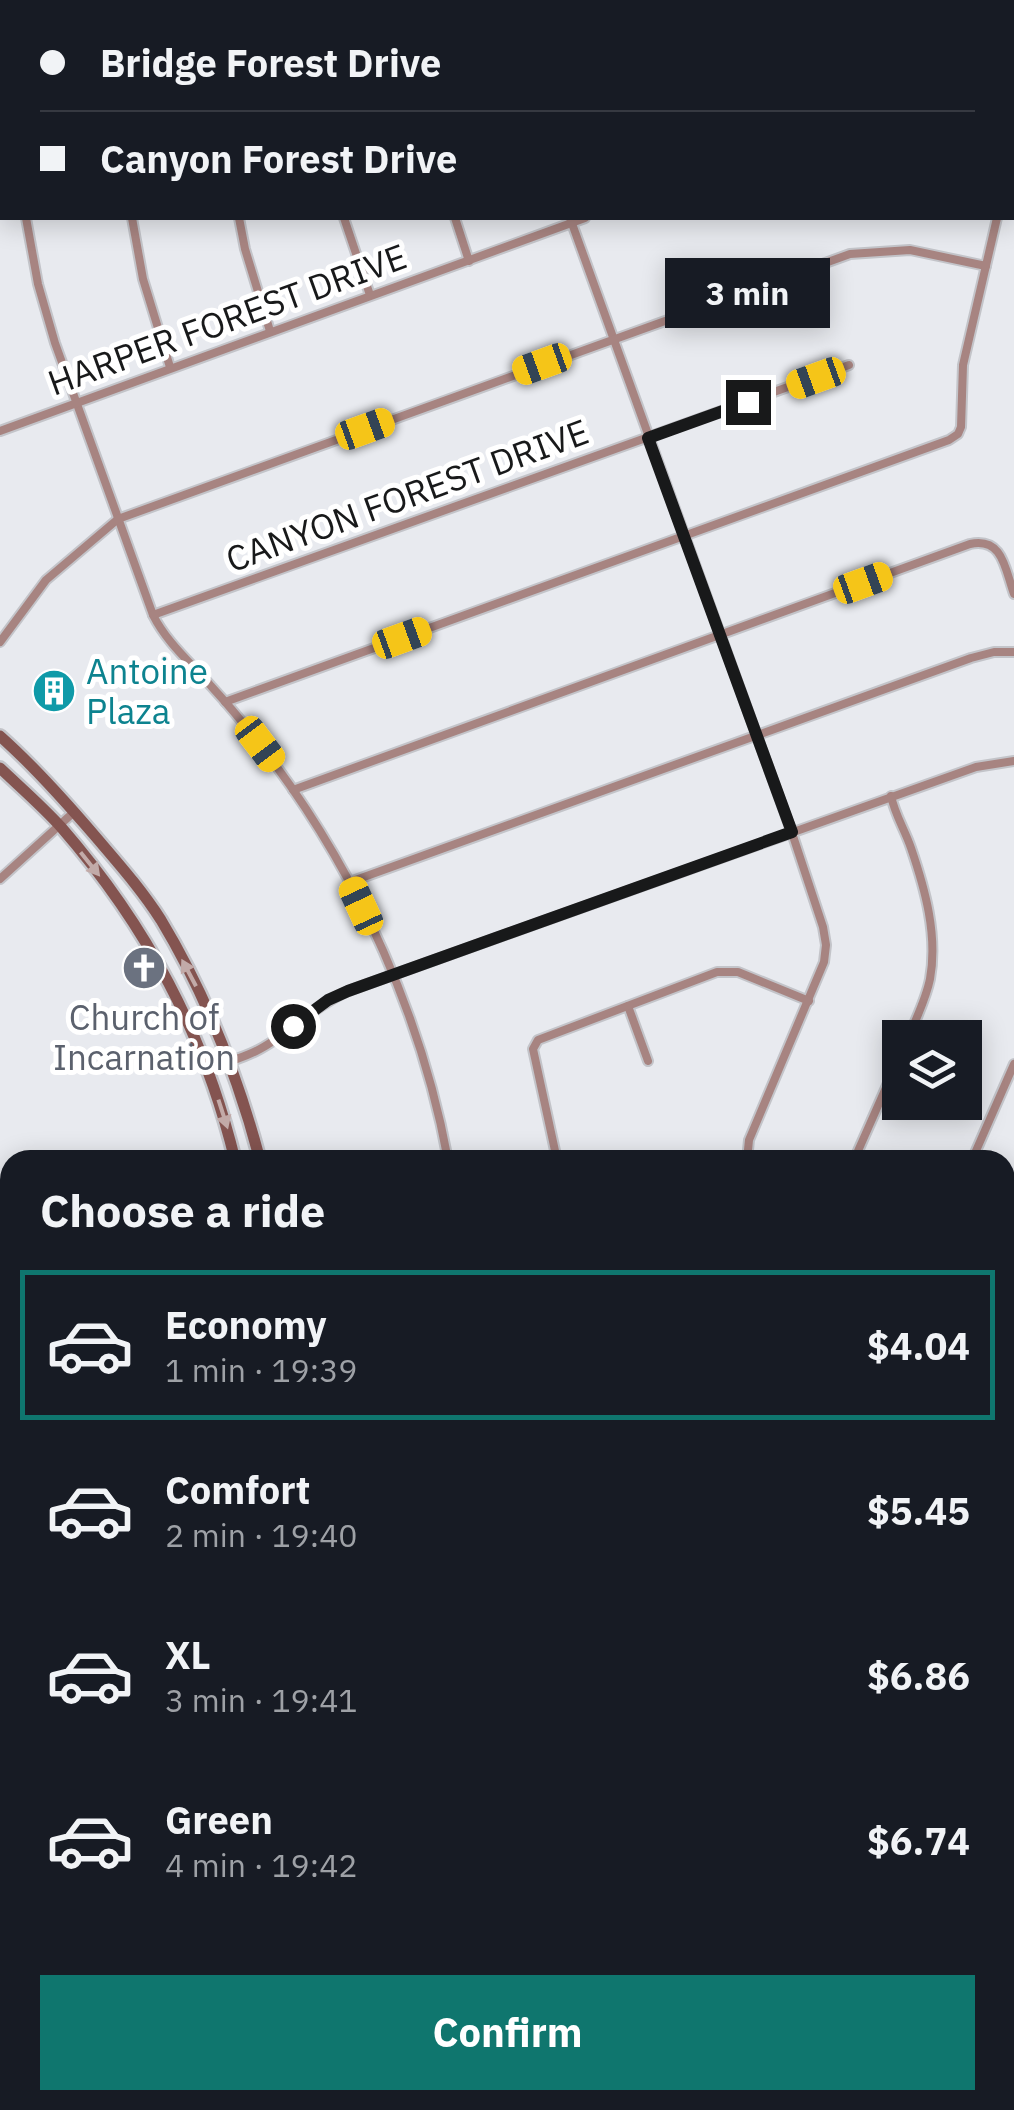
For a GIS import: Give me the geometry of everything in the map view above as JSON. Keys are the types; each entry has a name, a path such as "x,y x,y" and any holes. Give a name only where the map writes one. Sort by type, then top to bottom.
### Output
{"main road":[{"path":"0,736 49,782 129,876 161,921 198,990 228,1062 257,1150"},
{"path":"0,768 60,826 118,899 148,946 187,1016 208,1068 232,1150"}],"street":[{"path":"26,220 44,308 153,615 177,650 226,702 292,790 350,882 407,1012 446,1150"},
{"path":"132,220 143,280 170,367"},
{"path":"239,220 270,331"},
{"path":"345,220 370,296"},
{"path":"456,220 469,261"},
{"path":"571,220 823,926 824,962 748,1140 748,1150"},
{"name":"HARPER FOREST DRIVE","path":"0,430 469,261 571,220"},
{"path":"226,702 949,440 956,435 962,418 963,365 997,220"},
{"path":"0,642 46,580 118,519 850,254 910,250 986,266"},
{"name":"CANYON FOREST DRIVE","path":"153,615 849,366"},
{"path":"292,790 970,544 988,544 997,549 1014,594"},
{"path":"350,882 972,658 1014,652"},
{"path":"208,1068 260,1049 328,1000 976,766 1014,761"},
{"path":"892,796 924,891 931,927 930,978 915,1020"},
{"path":"0,879 74,812"},
{"path":"555,1150 533,1049 538,1040 717,972 738,972 809,1001"},
{"path":"628,1006 648,1061"},
{"path":"976,1150 1014,1064"},
{"path":"858,1150 882,1097"}],"place":[{"name":"Antoine Plaza","path":"54,691"},
{"name":"Church of Incarnation","path":"144,968"}],"route":[{"path":"293,1026 328,1000 348,991 792,832 648,438 748,402"}]}
